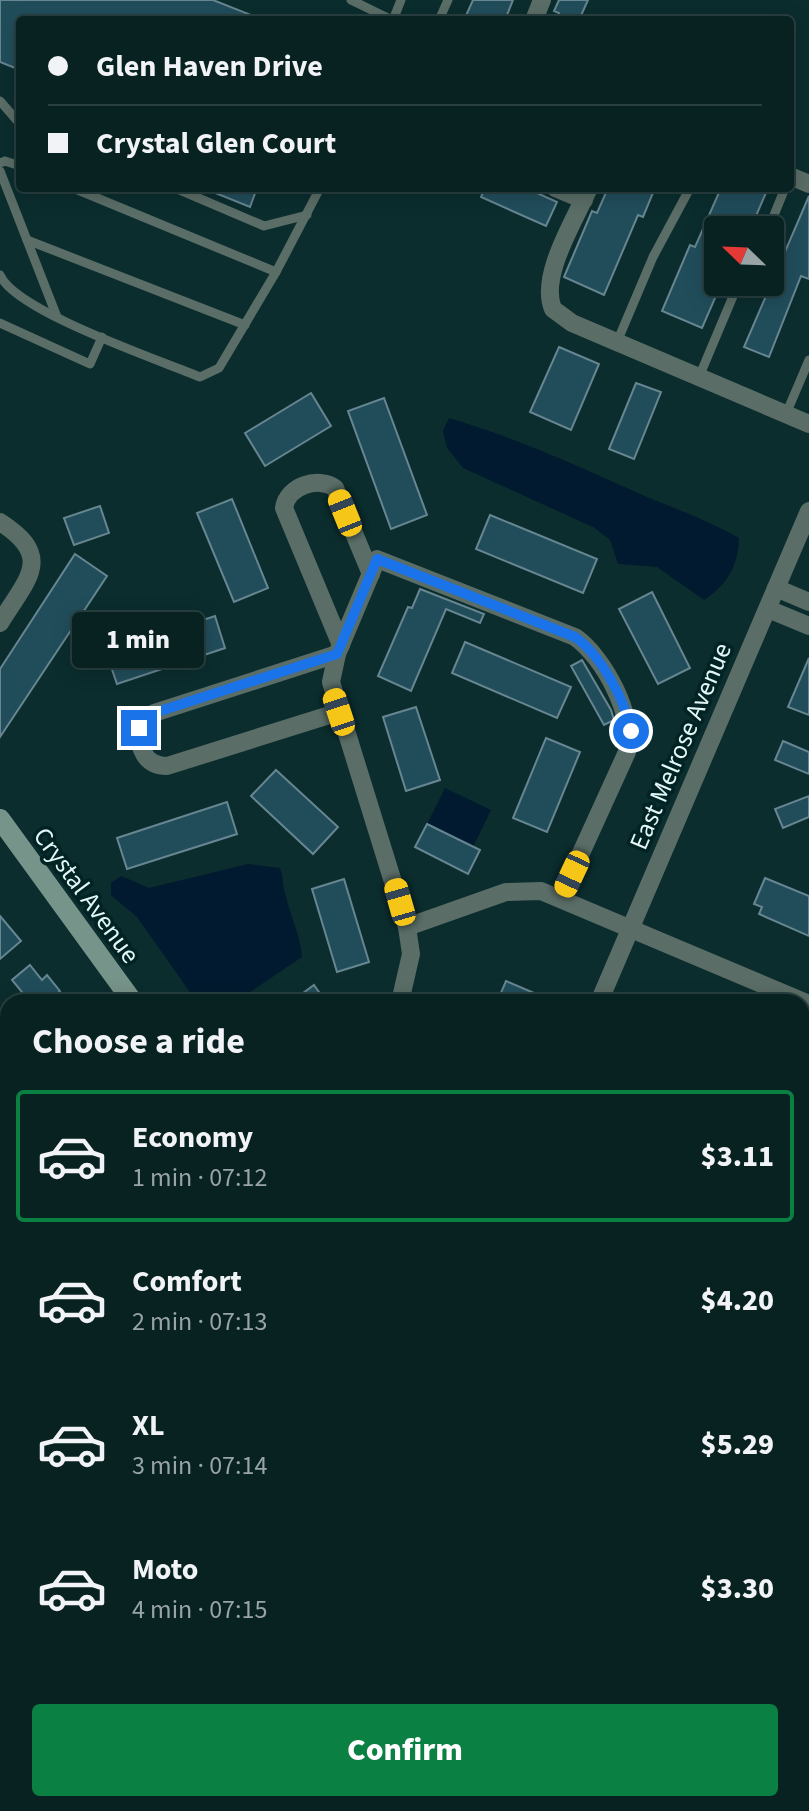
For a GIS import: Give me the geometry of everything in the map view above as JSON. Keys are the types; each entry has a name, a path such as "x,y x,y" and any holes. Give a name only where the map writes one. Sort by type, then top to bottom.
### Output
{"street":[{"path":"586,194 552,271 548,299 560,316 809,424"},
{"path":"339,649 284,508 286,498 294,490 315,482 326,482 335,488 374,566 575,637 592,651 620,700 631,731 627,752 561,897"},
{"name":"East Melrose Avenue","path":"602,994 809,511"},
{"path":"0,522 23,537 32,554 31,573 0,623"},
{"path":"374,566 339,649 331,682 407,927 411,954 402,994"},
{"path":"776,588 809,602"},
{"path":"768,609 809,626"},
{"path":"339,649 154,713 139,728 139,739 147,760 156,766 167,766 339,712"},
{"name":"Crystal Avenue","path":"0,819 127,994"},
{"path":"407,927 518,890 541,891 786,994"}],"lane":[{"path":"351,0 385,16"},
{"path":"0,101 16,119"},
{"path":"0,171 57,317"},
{"path":"83,192 276,272"},
{"path":"184,192 264,226 307,215"},
{"path":"0,275 5,286 57,317 200,377 219,368 276,272 318,192"},
{"path":"617,342 653,257 688,192"},
{"path":"774,216 783,192"},
{"path":"27,240 245,325"},
{"path":"699,377 733,296"},
{"path":"0,323 90,364 102,337"},
{"path":"786,414 809,360"}],"water":[{"path":"449,418 544,452 702,519 739,538 730,574 704,600 657,567 618,564 610,540 595,528 463,468 447,448 443,431"},
{"path":"445,788 491,810 473,847 427,824"},
{"path":"248,864 280,868 302,957 247,994 191,994 137,917 111,895 111,883 121,876 149,888"}],"building":[{"path":"0,0 213,0 253,16 16,16 16,68 0,62"},
{"path":"473,0 513,0 507,16 466,16"},
{"path":"559,0 588,0 581,16 558,16 559,13 554,11"},
{"path":"213,192 256,192 250,207"},
{"path":"483,192 535,192 557,202 546,226 481,197"},
{"path":"606,192 653,192 643,217 638,215 604,295 564,277 592,211 597,213"},
{"path":"719,192 766,192 756,216 709,216"},
{"path":"809,196 809,279 801,276 769,357 744,347 766,296 784,296 784,254"},
{"path":"704,227 704,296 716,296 702,328 662,311 690,245 695,247"},
{"path":"559,347 599,364 571,430 530,412"},
{"path":"636,383 661,392 634,459 609,449"},
{"path":"311,393 331,426 265,466 245,433"},
{"path":"384,398 427,515 391,529 348,411"},
{"path":"232,499 268,588 234,602 197,513"},
{"path":"100,506 109,533 74,545 64,518"},
{"path":"490,515 597,559 583,593 476,549"},
{"path":"75,554 107,576 0,737 0,669"},
{"path":"420,589 484,614 480,623 446,609 411,691 378,676 408,607 412,608"},
{"path":"652,592 690,668 658,684 619,609"},
{"path":"215,616 225,648 117,684 106,652"},
{"path":"465,642 571,687 557,718 452,673"},
{"path":"809,658 809,715 788,707"},
{"path":"582,660 611,710 614,720 604,725 571,666"},
{"path":"416,707 440,780 406,791 383,717"},
{"path":"546,738 580,752 547,832 513,818"},
{"path":"783,741 809,752 809,774 775,760"},
{"path":"276,770 338,827 313,854 251,796"},
{"path":"809,796 809,817 783,828 775,809"},
{"path":"227,802 237,834 127,869 117,838"},
{"path":"427,824 480,850 468,874 415,847"},
{"path":"765,878 809,896 809,936 759,914 762,907 754,904"},
{"path":"344,879 369,962 337,972 312,889"},
{"path":"0,916 21,941 0,959"},
{"path":"30,965 42,980 47,975 60,991 56,994 23,994 12,980"},
{"path":"506,981 536,994 500,994"},
{"path":"314,985 320,994 302,994"}],"route":[{"path":"139,728 144,719 154,713 337,654 377,559 502,606 584,643 592,651 620,700 631,731"}]}
